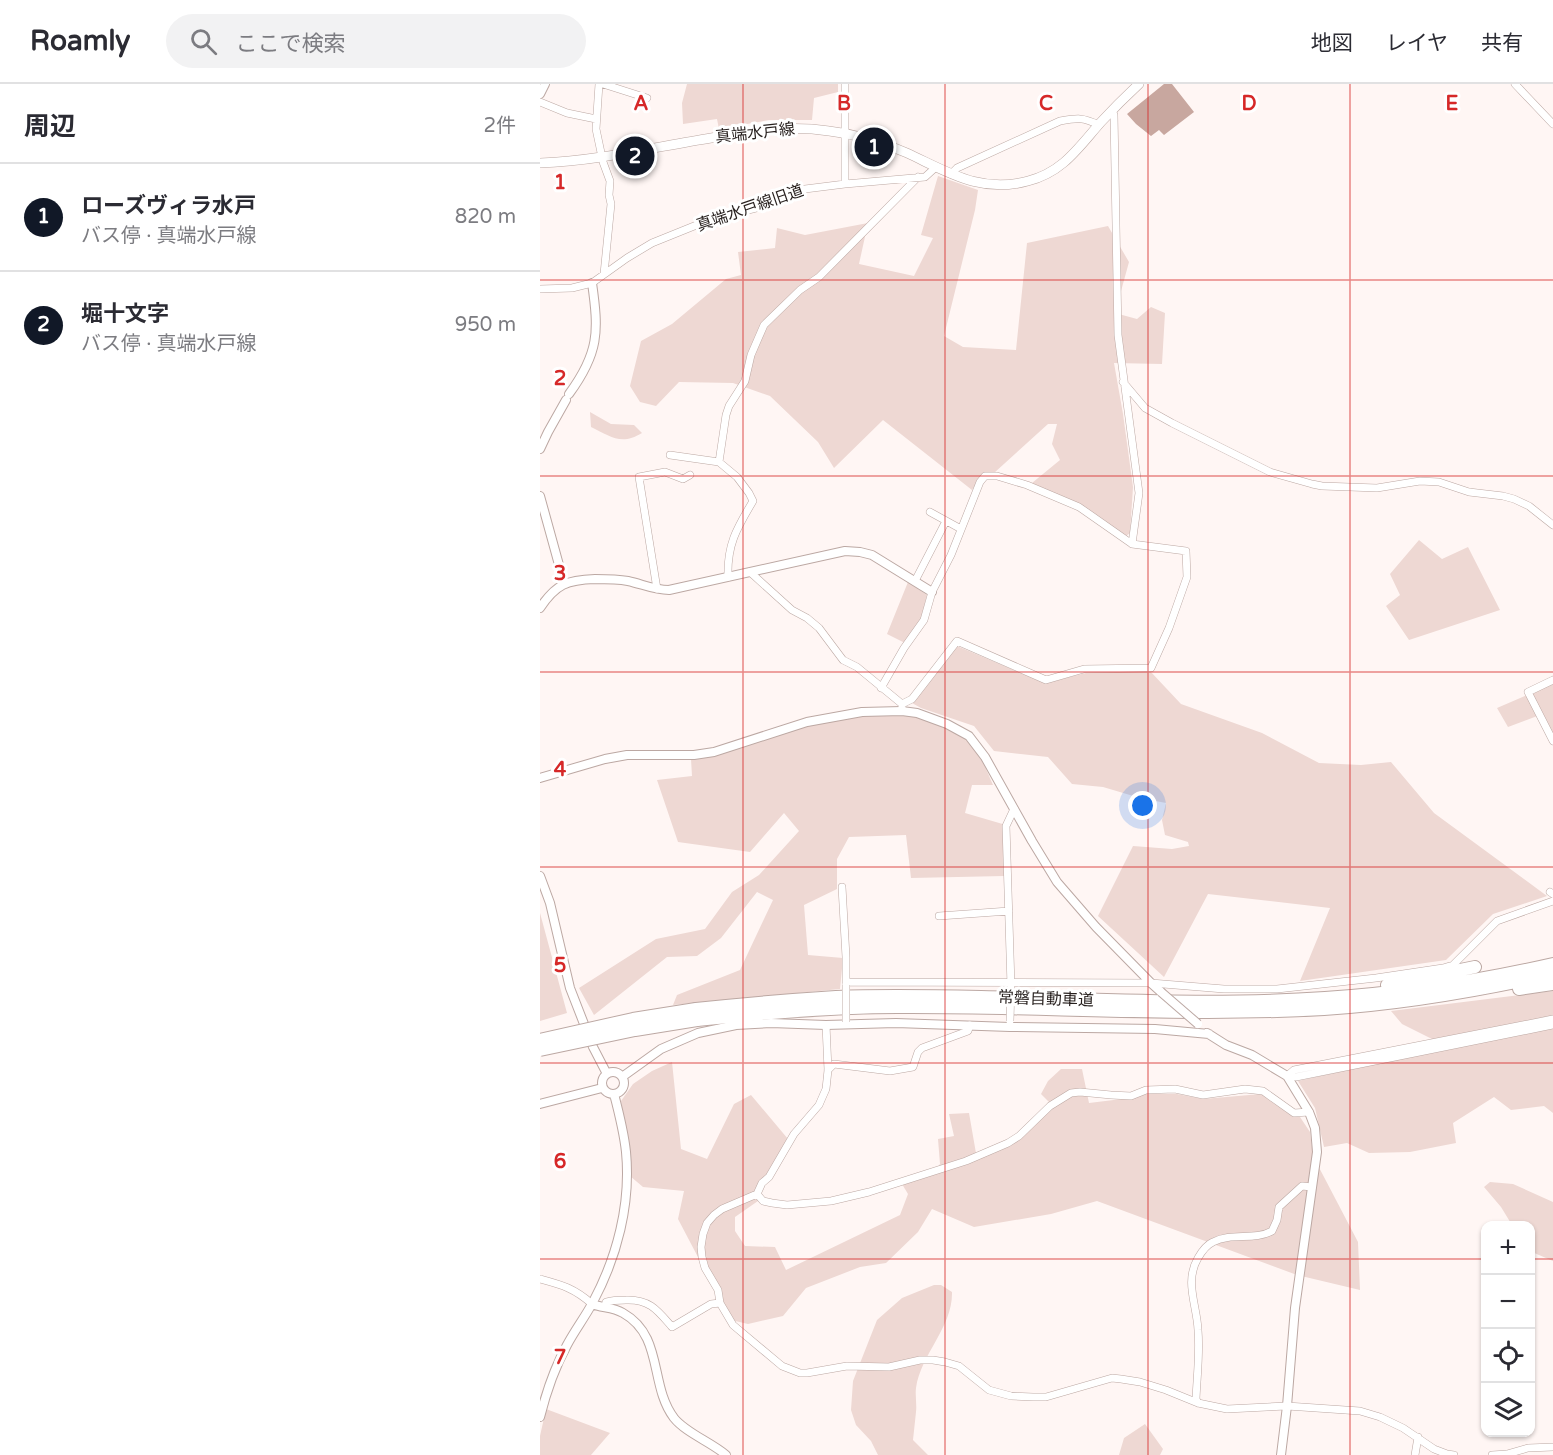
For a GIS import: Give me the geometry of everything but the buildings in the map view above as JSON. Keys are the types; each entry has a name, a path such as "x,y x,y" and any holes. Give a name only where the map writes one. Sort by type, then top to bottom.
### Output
{"highway":[{"name":"常磐自動車道","path":"540,1050 697,1014 763,1002 896,996 1227,1002 1285,1000 1362,995 1442,986 1553,964"},
{"path":"1285,1000 1391,984 1475,967"},
{"name":"常磐自動車道","path":"540,1040 633,1019 838,1008 1227,1012 1364,1006 1445,996 1553,974"},
{"path":"1445,996 1553,984"}],"main road":[{"name":"真端水戸線","path":"540,163 576,160 760,130 794,128 845,133 890,146 951,174 978,183 998,186 1014,185 1039,178 1069,159 1139,84"}],"street":[{"path":"540,94 546,84"},
{"path":"604,274 611,204 610,181 597,136 596,119 601,84 647,98"},
{"path":"844,184 845,84"},
{"path":"1515,84 1553,124"},
{"path":"540,102 567,113 596,119"},
{"path":"1114,115 1118,335 1139,493 1131,544"},
{"path":"951,174 957,168 1060,121 1086,118 1099,125"},
{"name":"真端水戸線旧道","path":"540,289 572,288 592,283 652,243 709,220 760,207 789,191 928,176 936,167"},
{"path":"719,462 729,406 745,381 764,325 800,290 819,278 918,177"},
{"path":"540,449 590,359 597,322 592,283"},
{"path":"1123,382 1145,408 1270,472 1312,484 1356,488 1377,488 1428,480 1477,494 1514,499 1529,506 1553,525"},
{"path":"670,455 719,462 737,477 753,501 735,531 728,561 728,577"},
{"path":"657,589 639,477 665,472 683,479 690,475"},
{"path":"540,778 627,755 694,755 714,752 807,722 902,707 912,699 957,641 1046,680 1084,669 1151,668 1169,628 1187,577 1186,552 1131,544 1079,507 1027,485 998,476 985,476 980,482 951,555 932,592 924,620 904,648 881,688"},
{"path":"540,496 564,583"},
{"path":"930,512 961,529"},
{"path":"915,581 946,521"},
{"path":"540,608 553,591 564,583 576,580 604,579 629,581 657,589 679,588 845,551 872,555 932,592"},
{"path":"750,572 792,610 819,628 843,660 857,667 902,707 937,720 969,736 986,757 1057,882 1096,927 1151,983 1209,1034 1226,1045 1252,1055 1287,1076 1296,1077 1553,1025"},
{"path":"1553,680 1528,692 1553,741"},
{"path":"1010,1024 1011,984 1006,826 1014,809"},
{"path":"540,876 550,903 570,988 593,1047 607,1074"},
{"path":"842,887 847,1023"},
{"path":"846,984 1151,983 1224,989 1277,989 1377,978 1453,965 1497,921 1553,901"},
{"path":"939,916 1009,911"},
{"path":"1287,1076 1294,1070 1553,1019"},
{"path":"621,1077 661,1049 699,1033 736,1025 771,1023 826,1025 896,1023 970,1026 1010,1024 1155,1029 1209,1034"},
{"path":"826,1025 828,1070 825,1089 819,1105 795,1134 757,1194 722,1209 707,1223 701,1247 705,1268 718,1290 720,1303 733,1325 782,1366 800,1373 807,1373 847,1366 889,1367 920,1360 933,1360 958,1366 989,1390 1011,1396 1046,1397 1112,1378 1140,1382 1198,1403 1227,1409 1287,1406 1360,1411 1380,1417 1418,1437 1434,1449 1454,1455"},
{"path":"828,1070 834,1064 890,1071 914,1067 918,1052 922,1048 968,1031 970,1026"},
{"path":"616,1073 621,1077 624,1083 622,1089 609,1094 602,1088 602,1082 607,1074 616,1073"},
{"path":"1281,1455 1295,1308 1317,1152 1315,1128 1309,1112 1287,1076"},
{"path":"540,1104 602,1088"},
{"path":"757,1194 763,1201 772,1203 831,1201 869,1192 966,1161 1019,1136 1050,1107 1071,1093 1131,1096 1146,1090 1175,1089 1203,1095 1245,1089 1263,1091 1294,1113 1309,1112"},
{"path":"540,1418 561,1357 605,1278 622,1219 627,1184 626,1152 614,1094"},
{"path":"1198,1403 1196,1399 1198,1331 1191,1281 1194,1265 1204,1249 1224,1237 1258,1235 1272,1231 1279,1207 1302,1186 1312,1187"},
{"path":"540,1279 569,1287 592,1304 615,1309 635,1321 646,1334 664,1400 674,1418 726,1455"},
{"path":"605,1308 606,1302 610,1300 633,1299 644,1302 653,1306 672,1327 702,1308 720,1303"},
{"path":"1415,1455 1418,1437"},
{"path":"1492,1455 1507,1454 1528,1448 1553,1447"}],"shaded area":[{"path":"687,84 838,84 838,92 814,98 812,120 769,120 719,129 717,119 683,124 682,103"},
{"path":"1164,84 1172,84 1194,112 1164,135 1159,130 1151,136 1127,114"},
{"path":"938,176 978,190 944,336 963,347 1016,350 1027,243 1108,226 1129,262 1115,313 1137,319 1151,307 1165,313 1162,364 1114,363 1133,487 1130,533 1125,537 1032,483 1060,460 1052,444 1057,424 1048,424 994,473 983,473 972,490 883,420 834,468 818,442 770,396 733,383 679,382 656,406 640,402 630,386 641,341 672,324 726,279 741,275 738,252 775,248 777,228 805,235 868,223 859,264 914,276 933,238 921,235"},
{"path":"590,412 611,424 634,425 642,433 628,439 610,436 591,427"},
{"path":"1419,540 1442,559 1468,547 1500,610 1409,640 1386,606 1400,595 1390,574"},
{"path":"908,582 927,595 921,619 905,643 887,634"},
{"path":"957,646 1045,683 1086,673 1150,671 1181,704 1262,733 1319,763 1361,765 1391,762 1434,813 1547,896 1493,914 1446,960 1300,981 1330,908 1208,894 1164,977 1098,916 1133,846 1172,849 1189,846 1188,842 1165,835 1162,820 1166,803 1103,787 1072,784 1048,757 994,751 974,726 912,703"},
{"path":"1553,684 1553,735 1540,715 1508,727 1497,708"},
{"path":"902,714 927,720 954,731 967,740 979,755 993,785 972,785 965,813 1006,825 1007,855 1004,876 911,878 906,835 849,837 837,859 837,889 804,905 808,955 843,958 840,989 673,1005 677,995 740,970 773,900 757,892 721,938 697,956 667,957 594,1015 579,988 656,939 705,929 732,892 759,875 799,831 784,813 750,852 678,842 657,780 692,776 691,759 716,755 808,726 862,715"},
{"path":"540,913 567,1013 540,1021"},
{"path":"1553,991 1553,1113 1544,1106 1511,1110 1494,1097 1453,1123 1456,1143 1410,1152 1369,1153 1347,1143 1324,1147 1315,1108 1298,1081 1436,1050 1432,1039 1402,1024 1391,1011"},
{"path":"672,1062 681,1149 707,1159 734,1104 751,1095 788,1139 768,1175 760,1182 758,1201 735,1217 735,1231 745,1246 775,1247 786,1270 900,1215 908,1194 902,1184 932,1175 940,1164 938,1139 954,1136 949,1114 969,1113 977,1159 1010,1146 1053,1106 1041,1094 1048,1081 1061,1069 1082,1069 1089,1103 1147,1094 1177,1094 1203,1099 1261,1094 1294,1117 1300,1117 1310,1132 1313,1156 1358,1242 1360,1290 1297,1275 1097,1201 1051,1214 974,1227 932,1209 918,1232 886,1263 860,1267 806,1288 783,1316 748,1324 731,1320 678,1219 684,1191 643,1187 630,1176 621,1101 633,1084 652,1071"},
{"path":"1490,1182 1513,1184 1553,1202 1553,1261 1535,1253 1535,1221 1510,1221 1484,1187"},
{"path":"934,1285 941,1285 952,1292 948,1317 924,1364 916,1388 913,1440 928,1455 878,1455 871,1441 856,1425 851,1410 853,1381 877,1320 902,1298"},
{"path":"546,1409 610,1433 591,1455 540,1455 540,1436"},
{"path":"1145,1424 1163,1449 1160,1455 1119,1455 1124,1438"}],"place":[{"name":"ローズヴィラ水戸","path":"874,147"},
{"name":"堀十文字","path":"635,156"}]}
